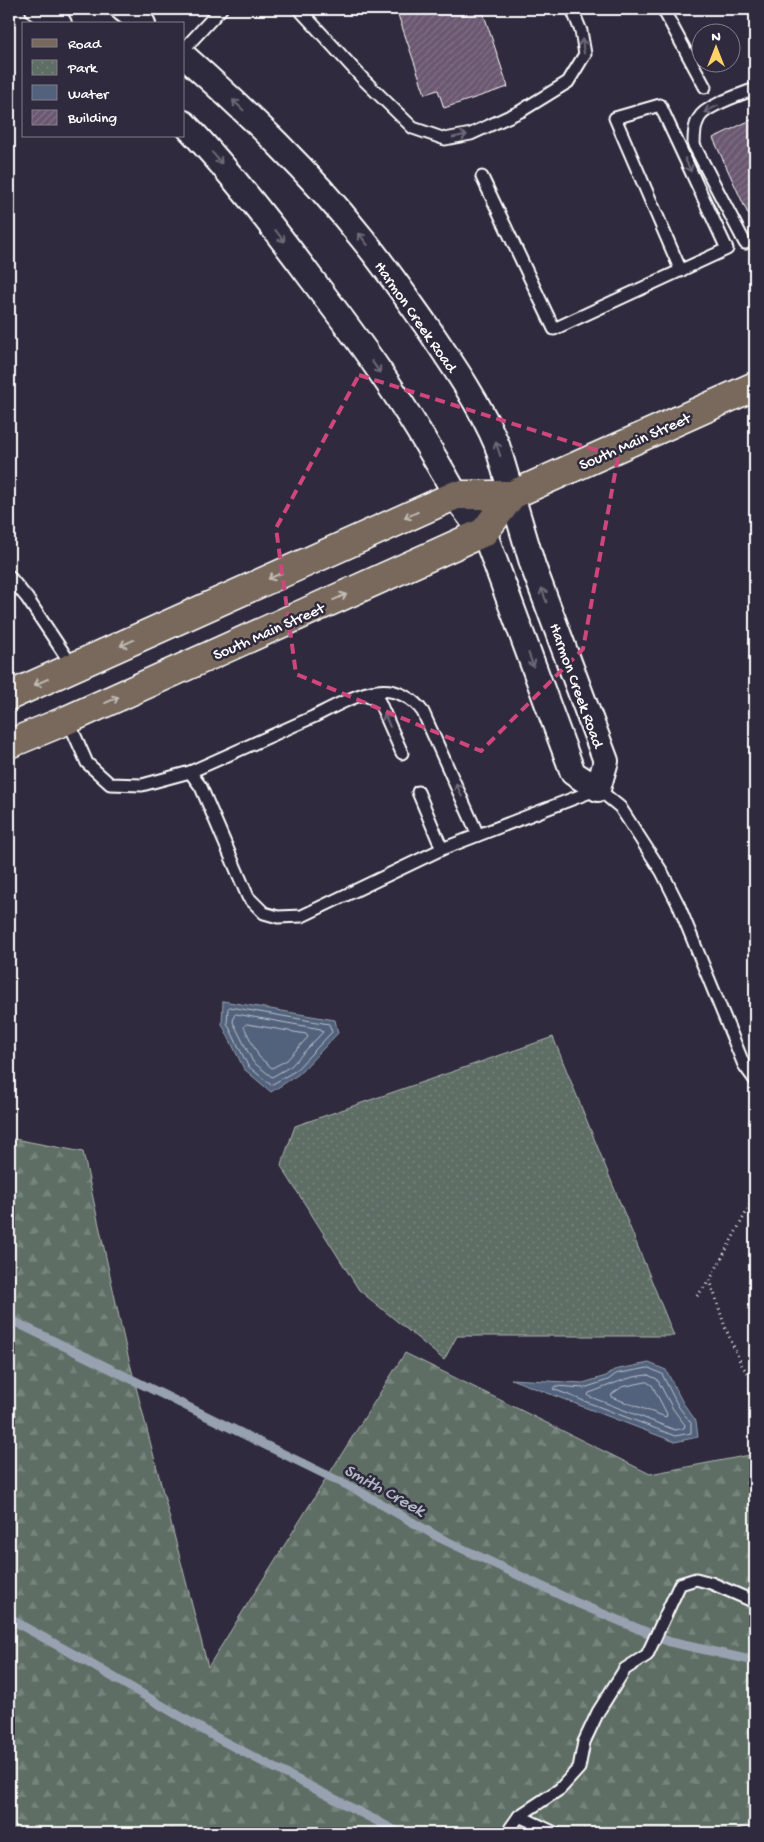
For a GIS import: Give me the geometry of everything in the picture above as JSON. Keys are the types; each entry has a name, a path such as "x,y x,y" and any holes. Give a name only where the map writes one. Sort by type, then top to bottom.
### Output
{"main road":[{"name":"South Main Street","path":"9,696 456,495 512,495 755,386"},
{"name":"South Main Street","path":"9,744 68,720 484,532 512,495"}],"street":[{"path":"38,9 56,22"},
{"path":"123,9 140,22"},
{"name":"Harmon Creek Road","path":"185,57 273,139 329,198 361,236 396,282 440,346 491,430 533,566 606,761 598,789"},
{"path":"185,124 217,157 343,320 387,381 456,495 484,532 573,773 598,789"}],"lane":[{"path":"185,48 221,9"},
{"path":"299,9 364,80 413,128 445,139 470,134 521,111 568,82 585,54 581,31 572,9"},
{"path":"663,9 705,86"},
{"path":"745,244 694,145 694,136 699,116 707,110 755,89"},
{"path":"482,177 554,329 681,271 727,249 660,105 615,118 681,271"},
{"path":"9,576 27,598 73,667"},
{"path":"68,720 87,763 110,784 142,785 190,772 342,703 376,691 387,691 409,697 416,701 429,722 478,835"},
{"path":"365,695 379,701 402,753"},
{"path":"190,772 202,787 248,897 264,913 278,917 302,916 442,849 598,789 620,807 662,872 679,906 744,1065 755,1080"},
{"path":"418,792 442,849"},
{"path":"508,1833 520,1816 560,1789 579,1768 584,1742 598,1712 625,1669 647,1655 680,1584 696,1579 711,1583 755,1602"},
{"path":"520,1816 554,1833"}],"path":[{"path":"696,1296 710,1280 755,1196"},
{"path":"710,1280 725,1327 742,1366 755,1381"}],"highlighted area":[{"path":"359,375 618,457 583,649 481,751 296,674 276,528"}],"green space":[{"path":"553,1037 674,1336 457,1336 444,1360 359,1290 281,1166 295,1126"},
{"path":"9,1138 83,1152 125,1344 208,1667 405,1353 650,1474 755,1454 755,1822 729,1833 9,1833"}],"water":[{"path":"223,1001 335,1020 338,1033 299,1074 271,1092 244,1069 222,1024"},
{"path":"649,1363 666,1370 683,1403 696,1421 698,1437 675,1442 511,1379 583,1383 606,1376 614,1370"}],"building":[{"path":"396,9 482,9 508,87 444,108 438,90 425,94"},
{"path":"755,118 755,210 748,214 713,138"}],"waterway":[{"name":"Smith Creek","path":"9,1319 355,1489 440,1538 577,1603 670,1642 755,1661"},
{"path":"9,1616 17,1623 219,1739 400,1833"}]}
